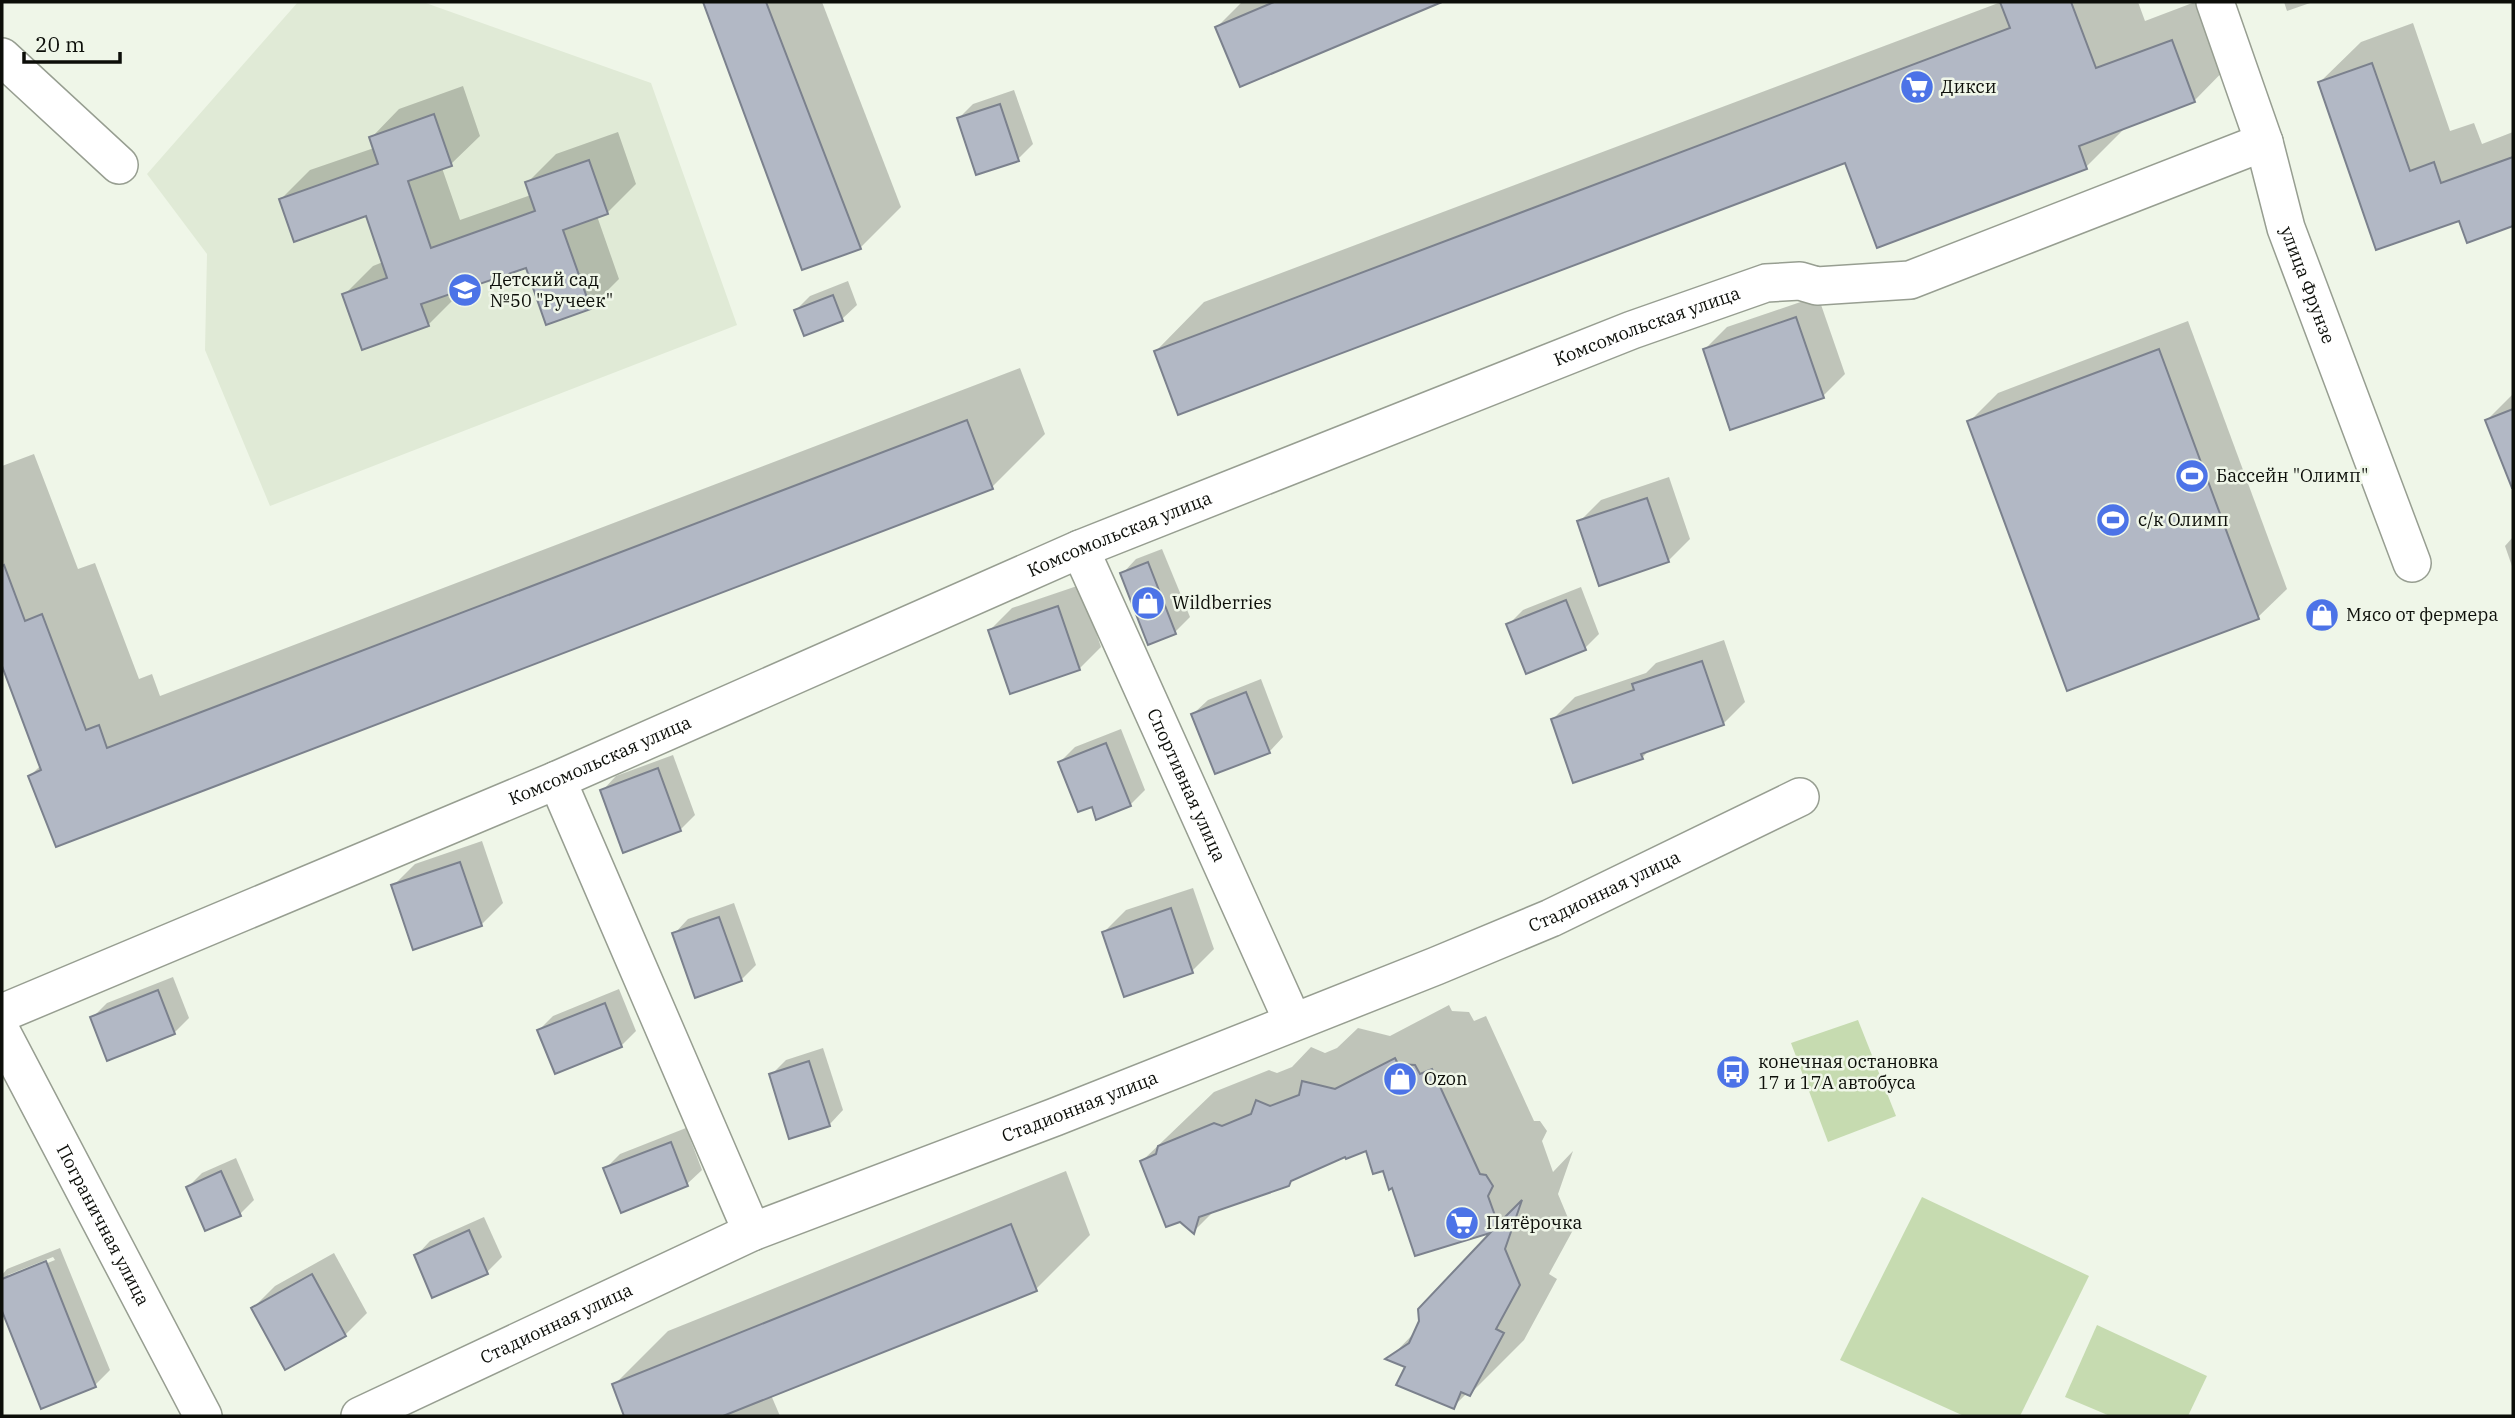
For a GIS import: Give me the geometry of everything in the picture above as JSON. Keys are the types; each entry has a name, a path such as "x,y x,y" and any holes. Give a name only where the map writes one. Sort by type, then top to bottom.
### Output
{"street":[{"name":"улица Фрунзе","path":"2215,2 2264,142 2286,228 2413,563"},
{"path":"2,57 119,165"},
{"name":"Комсомольская улица","path":"2,1013 558,780 1080,548 1632,330 1766,283 1800,281 1817,286 1910,280 2264,142"},
{"name":"Спортивная улица","path":"1080,548 1293,1022"},
{"path":"558,780 752,1232"},
{"name":"Стадионная улица","path":"360,1416 752,1232 1055,1117 1552,918 1800,797"},
{"name":"Пограничная улица","path":"2,1033 203,1416"}],"shaded area":[{"name":"Детский сад №50 \"Ручеек\"","path":"298,2 423,2 651,83 737,325 270,506 205,350 207,254 147,174"}],"green space":[{"path":"1858,1020 1896,1116 1828,1142 1791,1043"},
{"path":"1922,1197 2089,1276 2020,1416 1964,1416 1840,1360"},
{"path":"2097,1325 2207,1376 2188,1416 2110,1416 2065,1397"}],"building":[{"path":"703,2 766,2 861,249 802,270"},
{"path":"1274,2 1442,2 1240,87 1215,27"},
{"path":"2000,2 2071,2 2096,68 2172,40 2195,102 2079,146 2087,169 1877,248 1845,163 1178,415 1154,351 2010,28"},
{"path":"2372,63 2410,171 2434,162 2441,183 2513,157 2513,226 2467,243 2459,221 2376,250 2318,82"},
{"path":"1000,104 1019,161 976,175 957,118"},
{"path":"434,114 452,166 408,181 431,248 535,211 525,182 589,160 608,214 563,230 591,309 546,325 526,268 421,304 429,326 362,350 342,294 387,278 366,216 294,242 279,199 378,164 369,137"},
{"path":"833,295 843,321 804,336 794,310"},
{"path":"1796,317 1824,398 1730,430 1703,349"},
{"name":"с/к Олимп","path":"2159,349 2259,619 2067,691 1967,421"},
{"path":"2513,409 2513,488 2512,488 2485,420"},
{"path":"967,420 993,489 56,847 28,776 41,770 2,666 4,565 25,621 42,614 86,730 99,725 107,748"},
{"path":"1647,498 1669,562 1599,586 1577,521"},
{"name":"Wildberries","path":"1148,562 1176,634 1148,645 1120,573"},
{"path":"1566,600 1586,650 1526,674 1506,624"},
{"path":"1058,606 1080,670 1010,694 988,630"},
{"path":"1702,661 1724,725 1641,754 1643,759 1573,783 1551,719 1634,690 1632,684"},
{"path":"1246,692 1270,753 1215,774 1191,714"},
{"path":"1106,743 1131,806 1096,820 1092,807 1078,812 1058,762"},
{"path":"658,768 681,831 623,853 600,790"},
{"path":"460,862 482,926 413,950 391,885"},
{"path":"1171,908 1193,973 1124,997 1102,932"},
{"path":"719,917 742,981 695,998 672,933"},
{"path":"158,990 175,1034 107,1061 90,1017"},
{"path":"605,1003 622,1047 555,1074 537,1030"},
{"path":"1395,1058 1398,1064 1415,1065 1420,1074 1432,1069 1480,1174 1486,1175 1493,1186 1488,1196 1498,1224 1522,1200 1505,1249 1520,1285 1496,1329 1504,1333 1470,1396 1461,1392 1454,1409 1396,1385 1405,1367 1385,1359 1409,1343 1419,1321 1418,1309 1490,1233 1415,1256 1392,1188 1389,1190 1383,1171 1373,1174 1366,1151 1346,1159 1345,1157 1291,1181 1289,1186 1199,1217 1194,1234 1180,1222 1166,1227 1140,1161 1156,1154 1158,1146 1214,1123 1222,1126 1251,1114 1256,1100 1270,1106 1299,1095 1302,1081 1335,1089"},
{"path":"809,1061 830,1126 789,1139 769,1074"},
{"path":"671,1142 688,1186 621,1213 603,1168"},
{"path":"221,1171 241,1216 205,1231 186,1187"},
{"path":"1011,1224 1037,1291 723,1416 624,1416 612,1384"},
{"path":"469,1230 488,1274 432,1298 414,1255"},
{"path":"46,1261 96,1387 41,1409 2,1311 2,1279"},
{"path":"312,1274 346,1336 285,1370 251,1308"}],"place":[{"name":"Дикси","path":"1917,87"},
{"name":"Детский сад №50 \"Ручеек\"","path":"465,290"},
{"name":"Бассейн \"Олимп\"","path":"2192,476"},
{"name":"с/к Олимп","path":"2113,520"},
{"name":"Wildberries","path":"1148,603"},
{"name":"Мясо от фермера","path":"2322,615"},
{"name":"конечная остановка 17 и 17А автобуса","path":"1733,1072"},
{"name":"Ozon","path":"1400,1079"},
{"name":"Пятёрочка","path":"1462,1223"}]}
